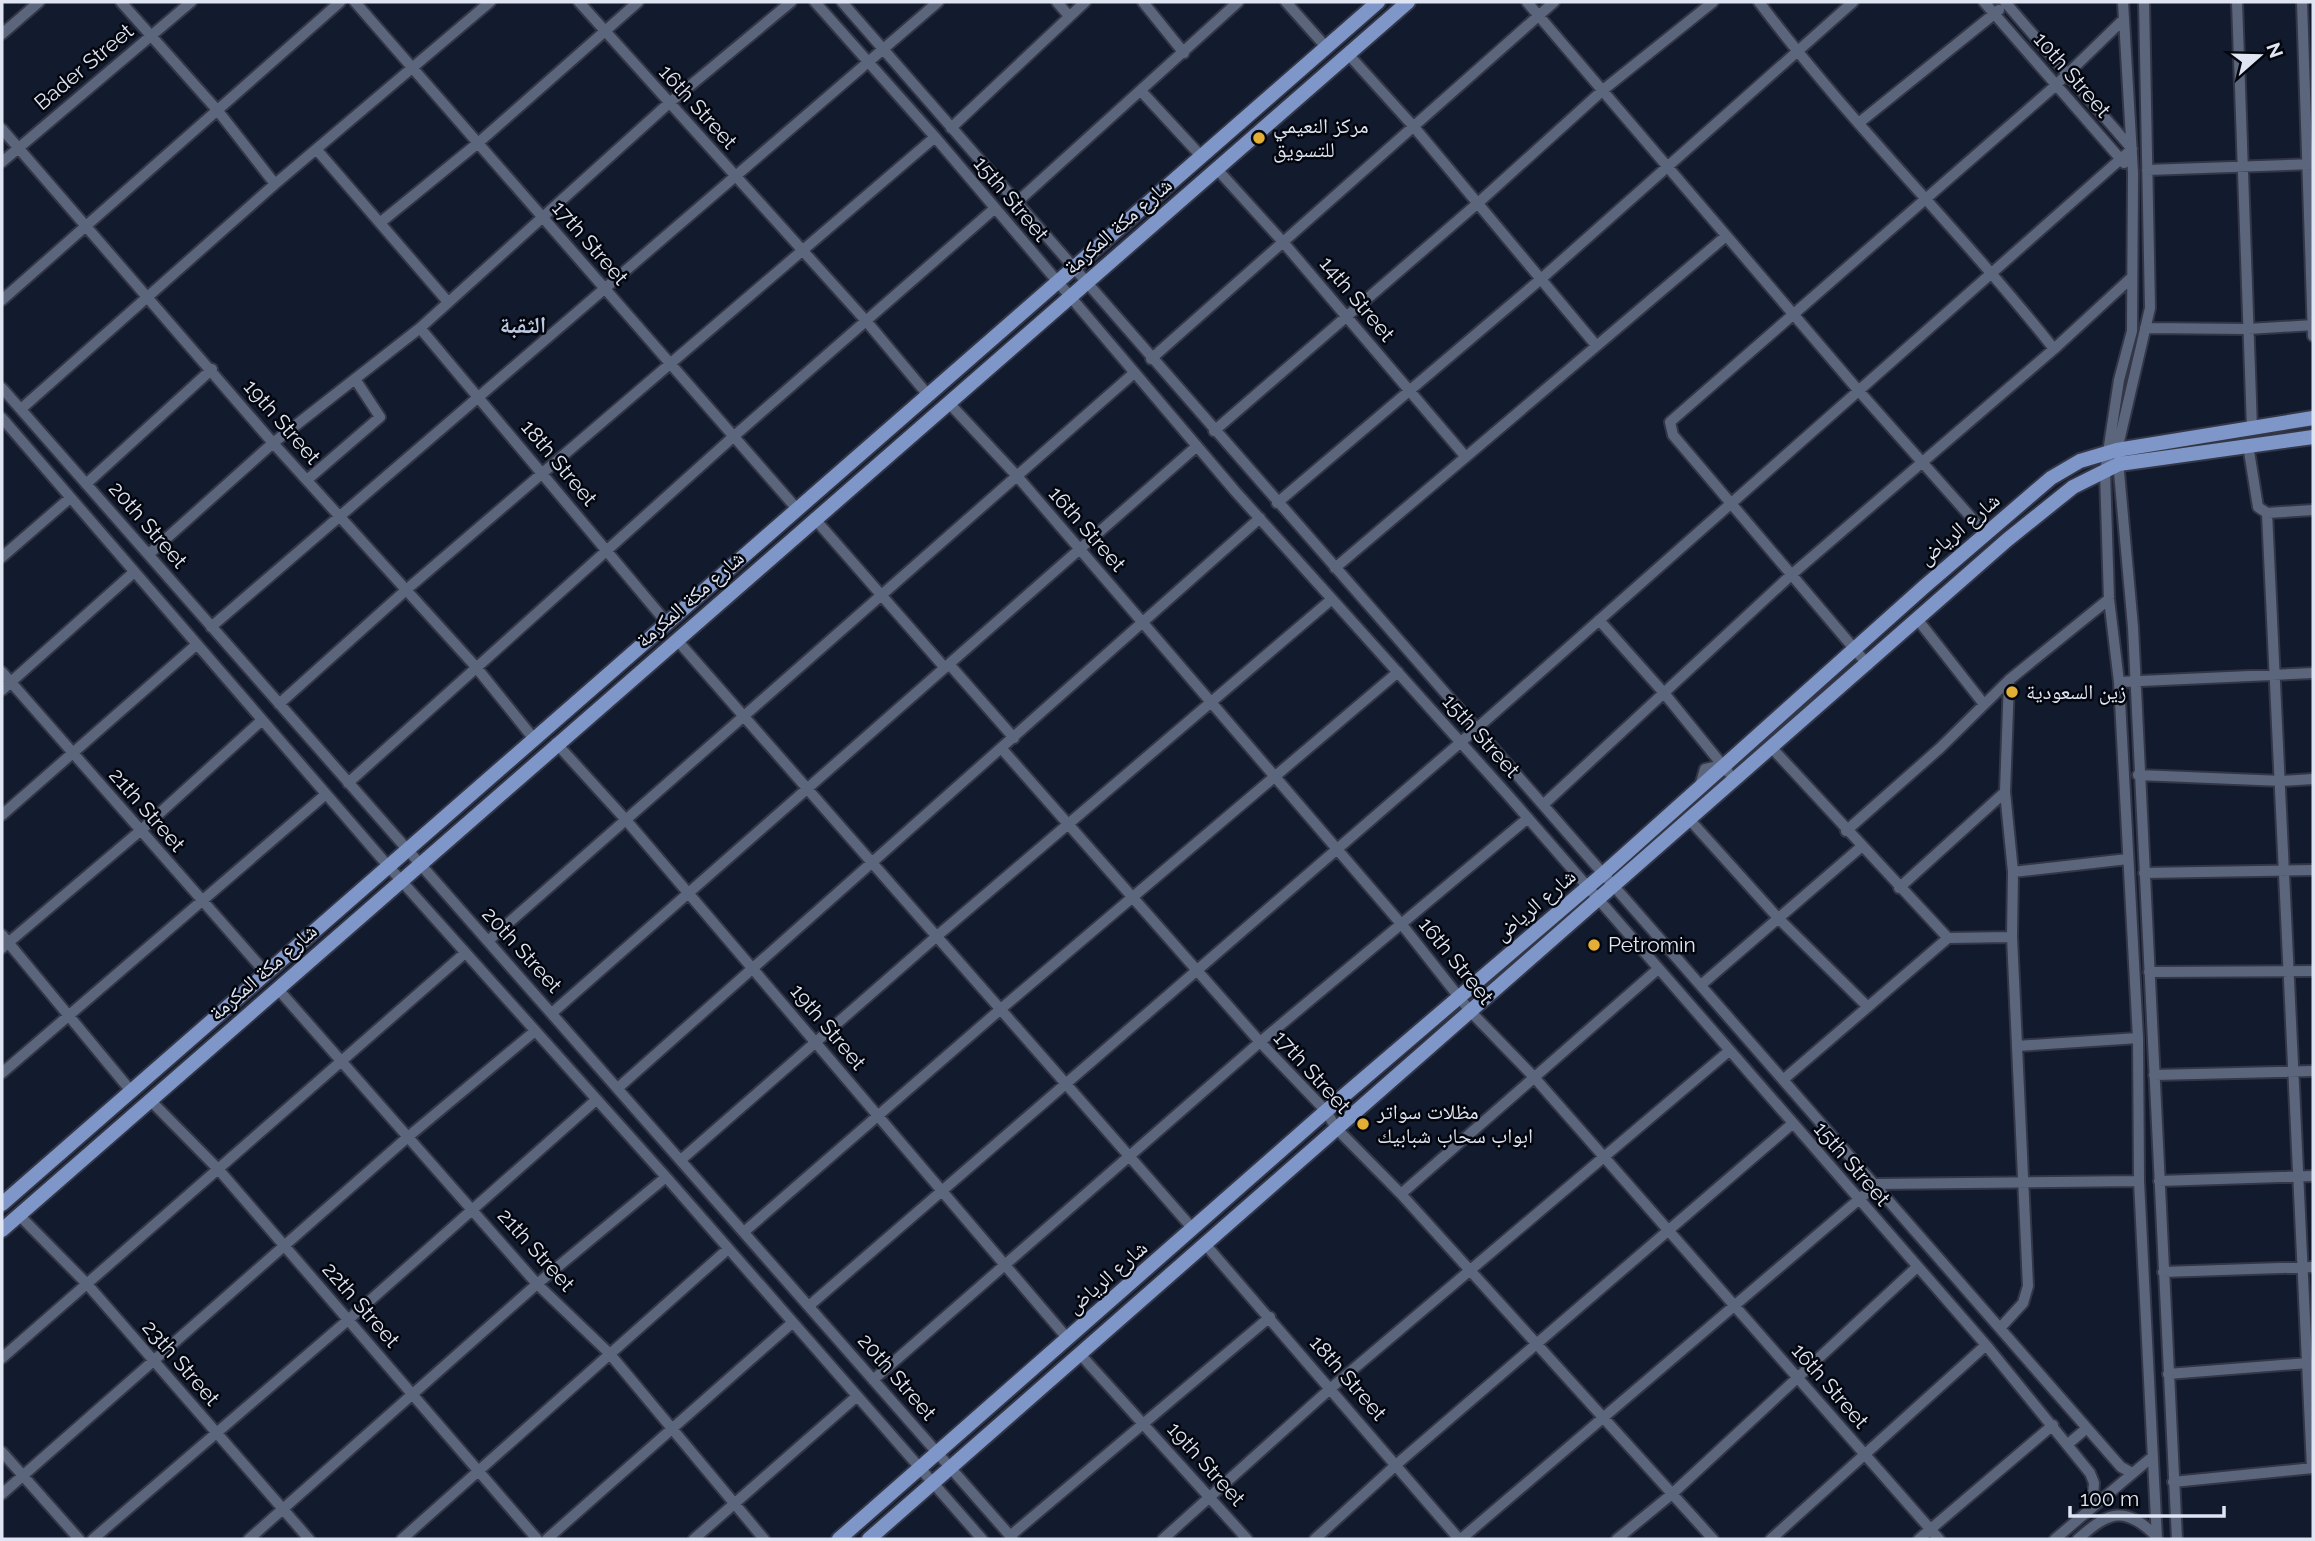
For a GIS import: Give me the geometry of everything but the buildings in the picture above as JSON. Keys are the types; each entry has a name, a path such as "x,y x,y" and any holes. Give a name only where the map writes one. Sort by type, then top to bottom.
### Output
{"main road":[{"name":"شارع مكة المكرمة","path":"2,1203 1378,2"},
{"name":"شارع مكة المكرمة","path":"2,1230 556,743 1408,2"},
{"name":"شارع الرياض","path":"839,1539 1326,1111 1603,874 1984,533 2068,466 2313,418"},
{"name":"شارع الرياض","path":"2115,456 2313,437"},
{"name":"شارع الرياض","path":"869,1539 1771,747 1868,665 2007,540 2073,487 2105,472 2115,456"}],"street":[{"path":"2,34 39,2"},
{"path":"121,2 218,111 275,184"},
{"name":"Bader Street","path":"2,162 191,2"},
{"path":"2,300 340,2"},
{"name":"17th Street","path":"355,2 797,509"},
{"path":"21,409 275,184 490,2"},
{"name":"16th Street","path":"579,2 668,104 867,321 928,395"},
{"path":"381,222 478,143 638,2"},
{"path":"149,554 273,443 420,328 668,104 791,2"},
{"name":"15th Street","path":"815,2 934,137 1197,446 1528,818 1984,1342 2090,1473 2094,1483 2092,1507"},
{"name":"15th Street","path":"842,2 1277,503 1877,1184 2121,1467 2132,1473"},
{"path":"212,627 938,2"},
{"path":"1058,2 1069,16"},
{"path":"951,128 1085,2"},
{"path":"1143,2 1184,53"},
{"path":"1016,203 1238,2"},
{"path":"1286,2 1326,47"},
{"path":"1527,2 1858,390 1984,533"},
{"path":"1151,359 1554,2"},
{"path":"1214,431 1478,203 1603,90 1713,2"},
{"path":"1759,2 1797,52 1993,272 2054,349"},
{"path":"1277,503 1541,279 1853,2"},
{"name":"10th Street","path":"1983,2 2133,173"},
{"path":"1860,122 2007,2"},
{"name":"10th Street","path":"2007,2 2132,149"},
{"path":"2123,2 2133,173 2130,279 2132,331 2119,380 2115,456 2135,681 2177,1539"},
{"path":"2115,456 2150,308 2144,2"},
{"path":"2237,2 2245,164 2252,428"},
{"path":"2302,2 2310,164 2313,336"},
{"path":"1868,665 1673,435 1670,422 2054,86 2124,19"},
{"path":"1348,54 1414,127 1595,344"},
{"path":"1141,92 1201,156"},
{"name":"19th Street","path":"2,129 212,369 273,443 476,667 534,739"},
{"path":"279,704 406,590 934,137"},
{"path":"317,149 448,302"},
{"path":"810,1305 1196,968 1476,729 1729,502 2132,149"},
{"path":"2147,170 2245,164 2310,164"},
{"name":"14th Street","path":"1216,169 1283,242 1465,456"},
{"path":"348,783 733,437 994,209"},
{"path":"1335,568 1595,344 1726,236"},
{"path":"1543,805 1790,576 2054,349 2130,279"},
{"path":"2145,328 2248,329 2313,325"},
{"name":"18th Street","path":"420,328 481,397 540,475 608,549 667,623"},
{"path":"86,484 212,369"},
{"path":"488,941 1134,373"},
{"path":"307,480 380,417 355,379"},
{"name":"20th Street","path":"2,388 1012,1537"},
{"name":"16th Street","path":"948,402 1017,476 1337,849 1403,926 1470,1011 1533,1076 1939,1539"},
{"name":"20th Street","path":"3,424 400,880 666,1177 982,1539"},
{"path":"2248,445 2258,507 2267,513 2313,510"},
{"path":"552,1013 1197,446"},
{"path":"2105,472 2109,599 2119,682 2138,1038 2139,1181 2157,1538"},
{"path":"2,557 69,498"},
{"path":"2173,1482 2313,1468 2308,1363 2308,1267 2300,1176 2267,513"},
{"path":"814,518 1014,738"},
{"path":"618,1087 1260,518"},
{"path":"2,690 133,573"},
{"path":"682,1159 936,936 1332,599"},
{"path":"1846,831 1940,748 2009,680 2109,599"},
{"path":"1598,620 1664,693 1734,780"},
{"path":"1918,620 1983,703"},
{"path":"677,640 1193,1229"},
{"path":"2,815 196,645"},
{"name":"21th Street","path":"2,672 265,973"},
{"path":"745,1231 1002,1008 1398,672"},
{"path":"2119,682 2313,673"},
{"path":"1771,1539 1865,1455 1984,1342 2027,1297 2012,937 2014,872 2005,793 2009,680"},
{"path":"131,1091 69,1015 4,942 139,831 261,721"},
{"name":"19th Street","path":"556,743 626,820 1068,1339"},
{"path":"1771,747 1861,848 1948,938"},
{"name":"17th Street","path":"1002,749 1260,1042 1326,1111 1336,1128 1401,1194 1713,1539"},
{"path":"2138,775 2282,781 2313,779"},
{"path":"1899,888 2005,793"},
{"path":"2,1073 326,794"},
{"path":"873,1380 1260,1042 1403,926 1528,818"},
{"path":"1689,819 1779,919 1868,1007"},
{"path":"1701,985 1861,848"},
{"path":"2014,872 2128,859"},
{"path":"2144,873 2313,870"},
{"path":"1784,1079 1948,938 2012,937"},
{"path":"2,1359 466,953"},
{"path":"1401,1194 1658,969"},
{"path":"2149,972 2313,971"},
{"name":"21th Street","path":"277,988 537,1284 609,1353 764,1539"},
{"path":"2,1494 409,1136 535,1031"},
{"path":"2017,1046 2138,1038"},
{"path":"1163,1539 1331,1388 1472,1272 1729,1051"},
{"path":"2154,1075 2313,1071"},
{"name":"22th Street","path":"150,1100 219,1170 537,1539"},
{"path":"93,1539 348,1320 596,1100"},
{"path":"1315,1539 1397,1464 1792,1124"},
{"path":"2159,1181 2313,1176"},
{"path":"249,1539 537,1284 666,1177"},
{"path":"1460,1539 1877,1184 2139,1181"},
{"name":"23th Street","path":"19,1215 87,1284 309,1539"},
{"name":"18th Street","path":"1205,1244 1460,1539"},
{"path":"402,1539 728,1249"},
{"path":"1617,1539 1672,1494 1917,1267"},
{"path":"2163,1272 2308,1267"},
{"path":"1012,1537 1270,1317"},
{"path":"547,1539 792,1323"},
{"name":"19th Street","path":"1079,1353 1247,1539"},
{"path":"2168,1374 2308,1363"},
{"path":"694,1539 856,1397"},
{"path":"1919,1539 2053,1425"},
{"path":"2068,1444 2087,1427"},
{"path":"2,1451 79,1539"},
{"path":"2057,1539 2152,1457"},
{"path":"2078,1539 2098,1521 2115,1515 2133,1516 2157,1538"}],"place":[{"name":"مركز النعيمي للتسويق","path":"1259,138"},
{"name":"زين السعودية","path":"2012,692"},
{"name":"Petromin","path":"1594,945"},
{"name":"مظلات سواتر ابواب سحاب شبابيك","path":"1363,1124"}],"district":[{"name":"الثقبة","path":"523,325"}]}
